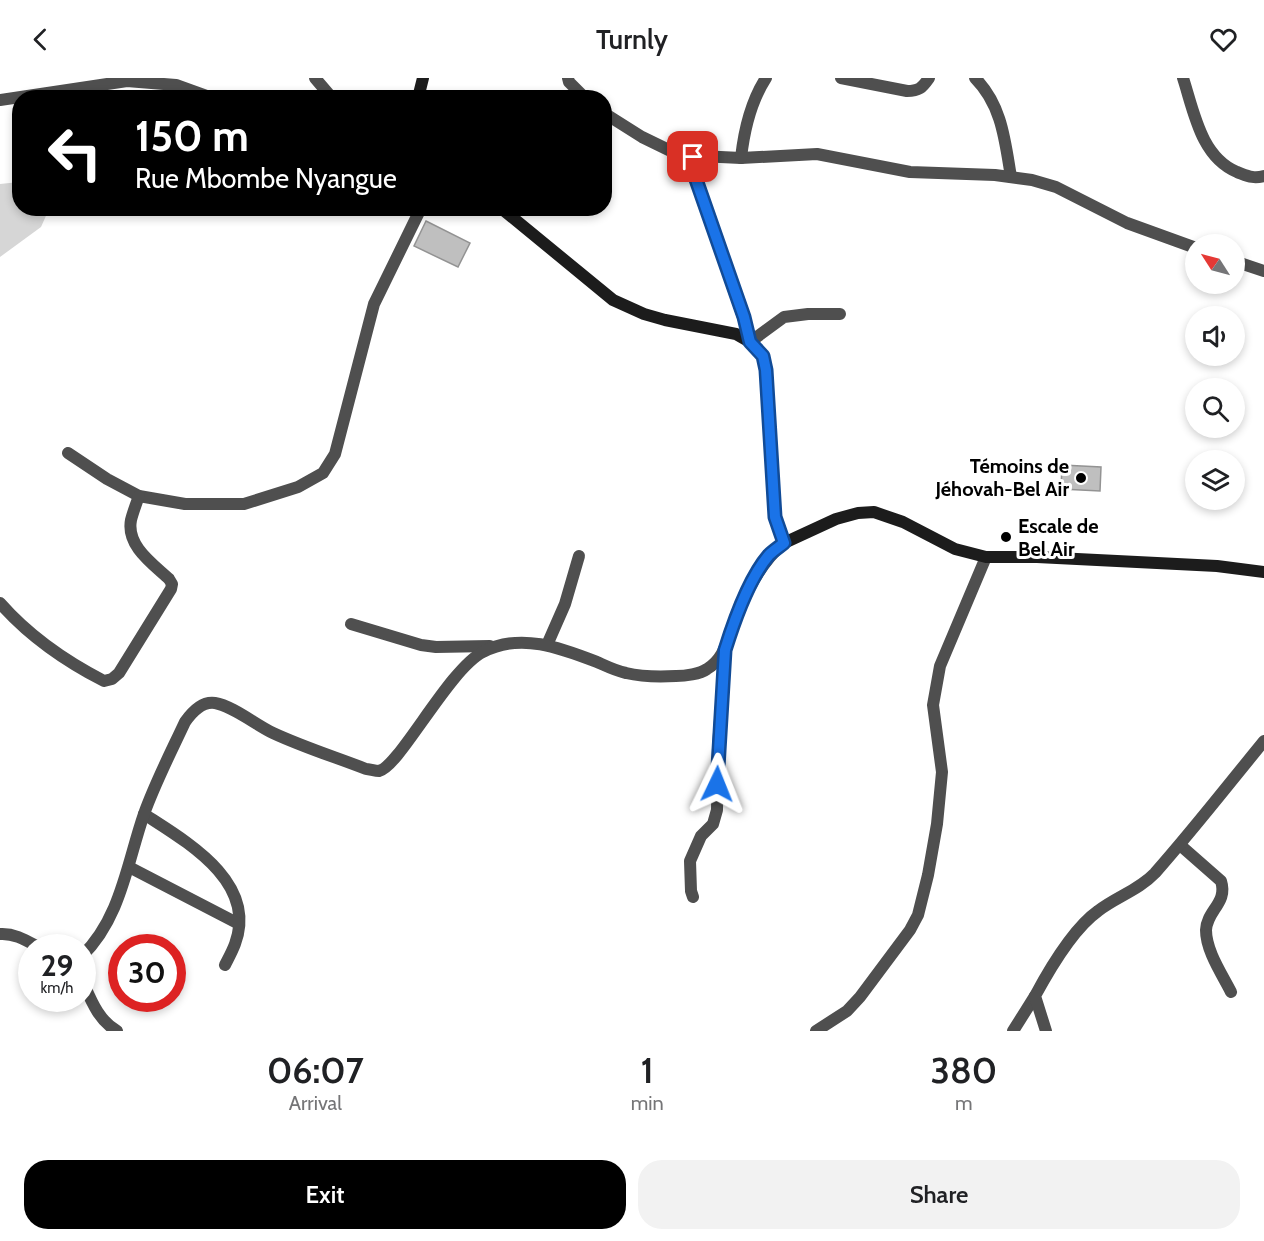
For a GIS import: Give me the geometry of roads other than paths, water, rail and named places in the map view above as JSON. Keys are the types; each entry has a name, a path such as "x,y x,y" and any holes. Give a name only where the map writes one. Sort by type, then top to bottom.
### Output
{"street":[{"path":"315,78 325,90"},
{"path":"568,78 577,90"},
{"path":"741,158 747,126 760,86 766,78"},
{"path":"841,78 907,91 922,88 929,78"},
{"path":"975,78 983,86 999,114 1011,177"},
{"path":"1183,78 1199,131 1213,155 1229,169 1253,179 1264,176"},
{"path":"67,90 127,81 176,86 188,90"},
{"path":"612,118 642,137 679,155 741,158 817,154 910,172 1011,177 1056,188 1127,223 1185,244"},
{"path":"693,157 692,168 744,317 750,342"},
{"path":"68,453 139,496 185,504 244,504 298,487 323,473 335,454 374,304 417,216"},
{"path":"511,216 613,300 644,314 736,334 750,342 763,356 766,370 775,517 784,543"},
{"path":"1245,265 1264,271"},
{"path":"750,342 784,317 840,314"},
{"path":"0,603 14,619 48,647 104,681 112,679 119,673 172,584 142,554 132,537 131,521 139,496"},
{"path":"693,897 690,891 690,861 701,836 713,824 717,810 718,747 725,650 749,588 769,556 784,543 836,519 858,513 874,512 903,522 955,549 986,557 1037,557 1217,566 1264,572"},
{"path":"547,645 565,604 579,556"},
{"path":"816,1031 847,1011 860,997 910,930 918,915 928,874 942,772 933,705 940,666 979,579 986,557"},
{"path":"351,624 421,645 436,647 498,646"},
{"path":"96,939 116,906 144,814 185,722 194,711 206,704 216,703 229,708 276,735 366,769 379,771 388,766 396,757 464,665 482,652 498,646 524,642 547,645 572,652 625,673 652,678 682,676 706,670 725,650"},
{"path":"1013,1031 1055,962 1085,922 1098,910 1136,888 1154,874 1264,741"},
{"path":"144,814 216,866 235,897 239,920 236,943 225,966"},
{"path":"1180,845 1221,881 1224,890 1222,898 1206,929 1213,955 1231,992"},
{"path":"129,867 238,924"},
{"path":"3,933 18,937"},
{"path":"1035,996 1046,1031"},
{"path":"96,1010 107,1025 117,1031"}],"place":[{"name":"Témoins de Jéhovah-Bel Air","path":"1081,478"},
{"name":"Escale de Bel Air","path":"1006,537"}]}
